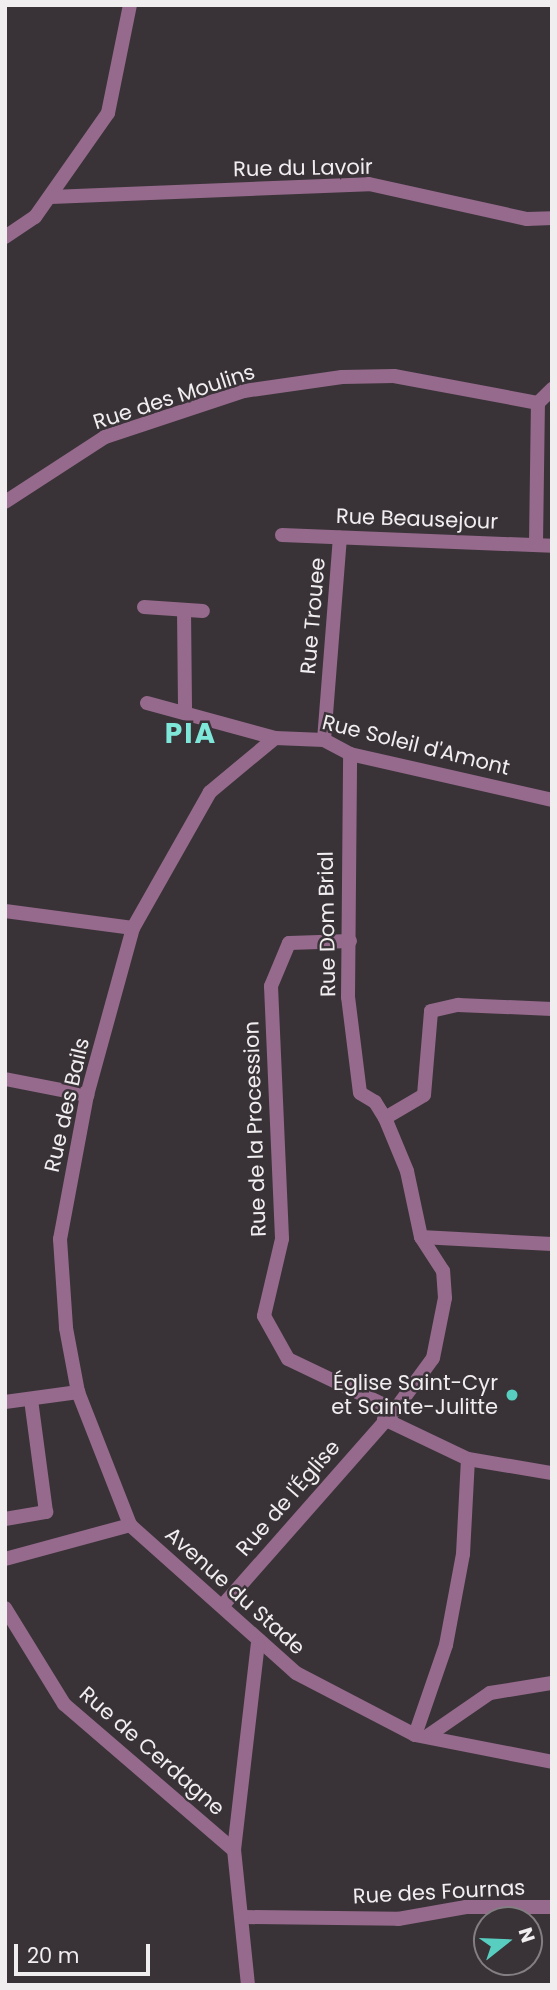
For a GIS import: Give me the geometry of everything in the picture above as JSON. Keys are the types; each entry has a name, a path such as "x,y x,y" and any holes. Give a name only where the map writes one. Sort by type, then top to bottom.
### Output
{"street":[{"path":"5,237 35,216 51,197 107,113 130,5"},
{"name":"Rue du Lavoir","path":"51,197 369,184 527,219 552,218"},
{"name":"Rue des Moulins","path":"5,502 106,437 244,391 342,377 394,376 538,403"},
{"path":"536,543 538,403 552,389"},
{"name":"Rue Beausejour","path":"282,536 536,543 552,546"},
{"name":"Rue Trouee","path":"324,740 340,538"},
{"path":"144,607 204,611"},
{"path":"184,610 185,711"},
{"name":"Rue Soleil d'Amont","path":"147,703 185,711 275,738 324,740 351,754 552,800"},
{"name":"Rue des Bails","path":"130,1525 78,1392 66,1328 60,1239 88,1095 133,928 210,792 275,738"},
{"name":"Rue Dom Brial","path":"351,754 346,858 350,941 348,997 360,1093 375,1101 385,1118"},
{"path":"5,911 133,928"},
{"name":"Rue de la Procession","path":"350,941 289,943 271,986 282,1239 264,1316 288,1359 468,1459 552,1473"},
{"path":"552,1009 458,1005 432,1011 424,1095 385,1118 407,1171 421,1237 552,1244"},
{"path":"5,1079 88,1095"},
{"name":"Rue de l'Église","path":"224,1604 390,1414 433,1358 445,1298 443,1271 421,1237"},
{"path":"5,1402 78,1392"},
{"path":"5,1519 46,1512 31,1399"},
{"path":"422,1735 446,1645 463,1554 468,1459"},
{"path":"5,1559 130,1525"},
{"name":"Avenue du Stade","path":"130,1525 224,1604 258,1644 296,1673 422,1735 552,1762"},
{"name":"Rue de Cerdagne","path":"5,1608 64,1704 234,1850"},
{"path":"248,1985 245,1917 234,1850 258,1644"},
{"path":"422,1735 490,1693 552,1683"},
{"name":"Rue des Fournas","path":"245,1917 398,1919 466,1907 552,1907"}],"place":[{"name":"Église Saint-Cyr et Sainte-Julitte","path":"512,1395"}],"district":[{"name":"PIA","path":"191,734"}]}
